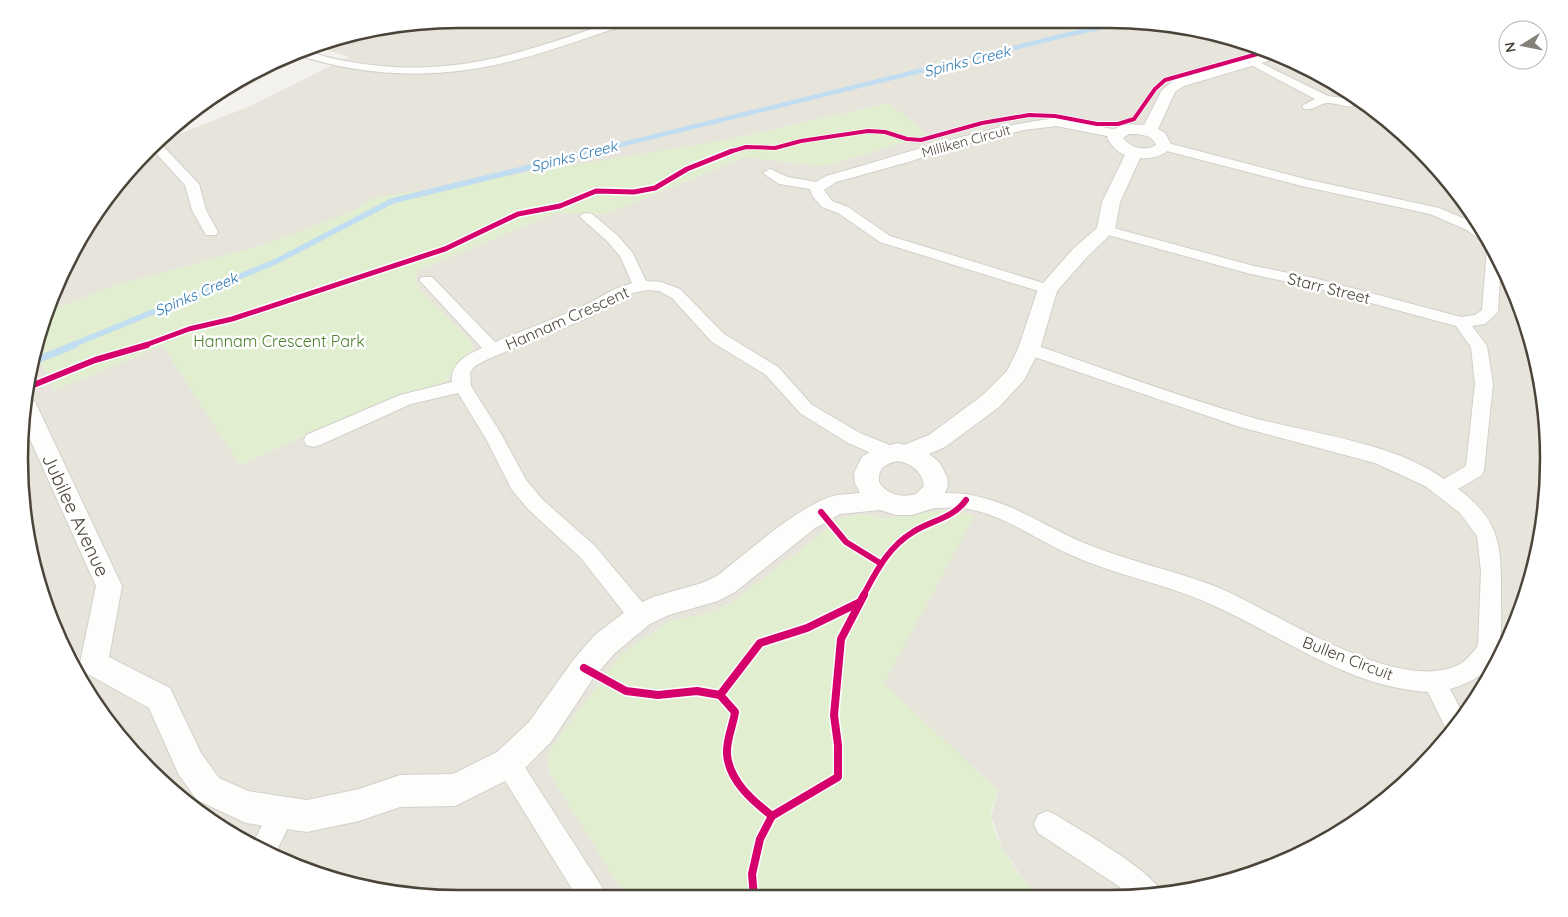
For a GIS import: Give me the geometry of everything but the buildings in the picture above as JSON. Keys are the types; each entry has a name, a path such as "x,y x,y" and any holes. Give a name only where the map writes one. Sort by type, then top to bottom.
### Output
{"street":[{"path":"307,55 356,68 415,71 450,69 514,57 607,28"},
{"path":"1149,131 1168,90 1179,83 1267,57"},
{"path":"1252,62 1325,99 1352,103"},
{"path":"1308,106 1325,99"},
{"name":"Milliken Circuit","path":"818,186 831,179 906,158 937,147 1024,126 1056,122 1117,134"},
{"path":"1126,130 1149,131 1161,138 1164,146 1162,149 1151,153 1135,152 1121,146 1115,138 1117,134 1126,130"},
{"path":"1164,146 1302,182 1434,211 1471,223"},
{"path":"159,149 192,184 199,210 211,232"},
{"path":"1106,230 1111,202 1135,152"},
{"path":"770,173 784,181 818,186 817,190 820,197 827,204 843,210 885,240 1048,289"},
{"name":"Hannam Crescent","path":"587,217 612,238 627,255 641,286"},
{"name":"Jubilee Avenue","path":"837,506 866,474 876,458 937,441 991,402 1016,375 1029,349 1048,289 1080,253 1106,230"},
{"name":"Starr Street","path":"1106,230 1252,270 1314,283 1437,317 1462,322 1479,320 1490,312 1493,263"},
{"name":"Hannam Crescent","path":"426,280 493,350"},
{"name":"Hannam Crescent","path":"462,386 460,373 465,365 493,350 551,328 595,308 623,292 641,286 660,286 674,291 718,338 772,370 806,408 854,438 898,453"},
{"path":"1444,488 1475,470 1484,384 1479,346 1462,322"},
{"name":"Bullen Circuit","path":"924,501 966,500 994,508 1088,554 1225,600 1310,645 1350,662 1400,678 1435,682 1461,676 1477,663 1489,647 1491,551 1488,534 1469,510 1444,488 1409,469 1365,452 1241,420 1029,349"},
{"path":"313,440 406,399 462,386 494,437 519,484 536,505 588,552 640,616"},
{"name":"Jubilee Avenue","path":"30,414 109,586 87,667 160,698 190,764 208,789 246,807 307,816 359,806 400,791 455,790 508,763 540,732 584,668 605,644 640,616 663,605 708,593 726,584 804,522 821,512 837,506 881,500 903,506 924,501"},
{"path":"854,438 873,494 881,500"},
{"path":"924,501 935,487 933,473 937,441"},
{"path":"898,453 916,456 933,473"},
{"name":"Bullen Circuit","path":"933,473 966,500"},
{"path":"1435,682 1453,719"},
{"path":"508,763 588,890"},
{"path":"266,844 282,813"},
{"path":"1047,824 1126,876 1141,889"}],"shaded area":[{"path":"430,28 1138,28 1194,36 1247,50 1282,67 1286,66 1325,85 1349,100 1394,134 1434,174 1451,196 1483,243 1496,268 1518,320 1526,347 1537,402 1540,430 1540,487 1537,515 1526,570 1518,597 1508,623 1483,674 1468,698 1434,743 1394,783 1349,817 1300,845 1248,867 1221,875 1166,886 1110,890 1032,890 1002,848 991,816 998,791 883,683 974,516 945,510 884,519 864,514 842,518 731,603 705,614 670,621 622,653 551,748 548,761 550,774 622,890 458,890 402,886 347,875 320,867 294,857 243,832 219,817 174,783 134,743 100,698 85,674 60,623 42,570 31,515 28,487 28,430 39,359 55,390 163,346 241,465 408,392 447,381 457,364 471,352 473,346 470,340 419,289 416,279 418,270 556,213 604,215 745,157 821,166 928,135 889,103 263,245 114,286 54,308 72,268 100,219 134,174 174,134 176,135 248,107 349,57 324,49 374,36"},
{"path":"292,62 212,105 243,85"}],"green space":[{"name":"Hannam Crescent Park","path":"889,103 928,135 821,166 745,157 604,215 556,213 418,270 416,279 419,289 470,340 473,346 447,381 368,409 240,465 163,346 55,390 39,359 54,308 114,286 263,245 351,212 373,198 731,139"},
{"path":"945,510 975,515 884,683 998,791 991,814 994,828 1009,860 1033,890 622,890 550,774 548,761 551,748 622,653 670,621 705,614 731,603 842,518 864,514 884,519"}],"waterway":[{"name":"Spinks Creek","path":"591,152 1099,28"},
{"name":"Spinks Creek","path":"70,346 275,262 392,201 596,151"},
{"name":"Spinks Creek","path":"39,359 74,345"}],"cycle path":[{"path":"34,385 95,360 131,351 189,329 232,319 445,249 518,214 560,206 596,191 634,192 655,188 687,169 736,149 746,147 775,148 801,141 868,131 885,132 907,139 921,140 982,123 1029,115 1055,116 1097,124 1118,124 1134,119 1155,89 1165,80 1258,54"},
{"path":"753,890 752,874 760,839 772,816 838,777 838,745 834,715 841,639 880,563 912,532 960,509 966,500"},
{"path":"821,512 846,542 880,563"},
{"path":"720,695 760,643 807,628 858,603"},
{"path":"584,668 626,691 658,695 697,691 720,695 735,712 727,754 732,773 750,797 772,816"}]}
